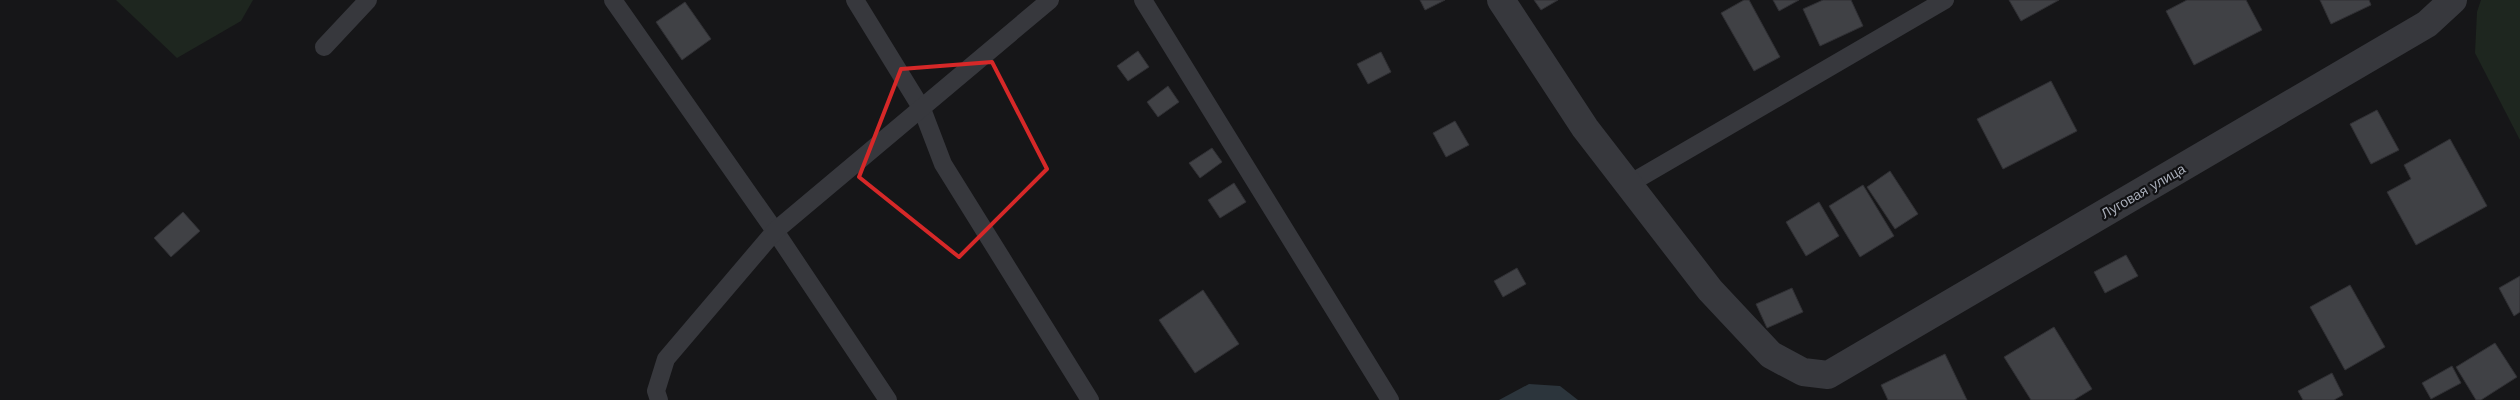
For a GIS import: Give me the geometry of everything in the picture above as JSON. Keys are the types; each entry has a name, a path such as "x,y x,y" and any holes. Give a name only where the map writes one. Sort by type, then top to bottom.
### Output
{"street":[{"path":"1501,0 1585,128 1629,184"},
{"name":"Луговая улица","path":"1629,184 1710,290 1771,355 1803,372 1828,374 2427,24 2453,0"}],"lane":[{"path":"324,47 368,0"},
{"path":"613,0 775,231 888,400"},
{"path":"854,0 922,109 943,164 1090,400"},
{"path":"659,400 656,391 666,359 775,231 1050,0"},
{"path":"1143,0 1390,400"},
{"path":"1629,184 1945,0"}],"highlighted area":[{"path":"992,62 1047,169 959,257 859,177 901,69"}],"shaded area":[{"path":"116,0 253,0 241,21 177,58"},
{"path":"2481,0 2520,0 2520,140 2475,53 2477,12"},
{"path":"1529,384 1560,386 1578,400 1499,400"}],"building":[{"path":"1420,0 1445,0 1425,10"},
{"path":"1534,0 1558,0 1541,10"},
{"path":"1744,0 1749,0 1780,57 1754,71 1721,13"},
{"path":"1773,0 1799,0 1779,11"},
{"path":"1823,0 1851,0 1863,26 1820,46 1803,9"},
{"path":"2009,0 2059,0 2021,21"},
{"path":"2187,0 2246,0 2262,30 2194,65 2166,11"},
{"path":"2320,0 2369,0 2371,5 2331,24"},
{"path":"685,2 711,39 682,60 656,22"},
{"path":"1138,51 1149,67 1128,81 1117,66"},
{"path":"1381,52 1391,72 1368,84 1357,64"},
{"path":"2051,81 2077,131 2003,169 1977,119"},
{"path":"1168,86 1179,102 1158,117 1147,102"},
{"path":"2377,110 2399,150 2371,164 2350,124"},
{"path":"1455,121 1469,145 1446,157 1433,133"},
{"path":"2450,139 2487,206 2416,245 2387,192 2411,179 2404,165"},
{"path":"1212,148 1222,162 1200,178 1189,163"},
{"path":"1890,171 1918,214 1895,229 1867,187"},
{"path":"1234,183 1246,202 1220,218 1208,200"},
{"path":"1863,185 1894,236 1860,257 1829,206"},
{"path":"1819,202 1839,236 1806,256 1786,222"},
{"path":"183,212 200,231 171,257 154,238"},
{"path":"2126,255 2138,276 2105,293 2094,272"},
{"path":"1517,268 1526,284 1503,297 1494,281"},
{"path":"2520,276 2520,312 2514,316 2499,288"},
{"path":"2350,285 2385,347 2345,370 2310,307"},
{"path":"1792,288 1803,312 1767,328 1756,304"},
{"path":"1203,290 1239,344 1195,373 1159,320"},
{"path":"2054,327 2092,389 2074,400 2031,400 2004,357"},
{"path":"2495,343 2517,377 2481,400 2476,400 2456,367"},
{"path":"1945,354 1967,400 1888,400 1881,385"},
{"path":"2452,366 2461,383 2431,399 2422,383"},
{"path":"2332,373 2343,395 2334,400 2303,400 2298,391"}]}
